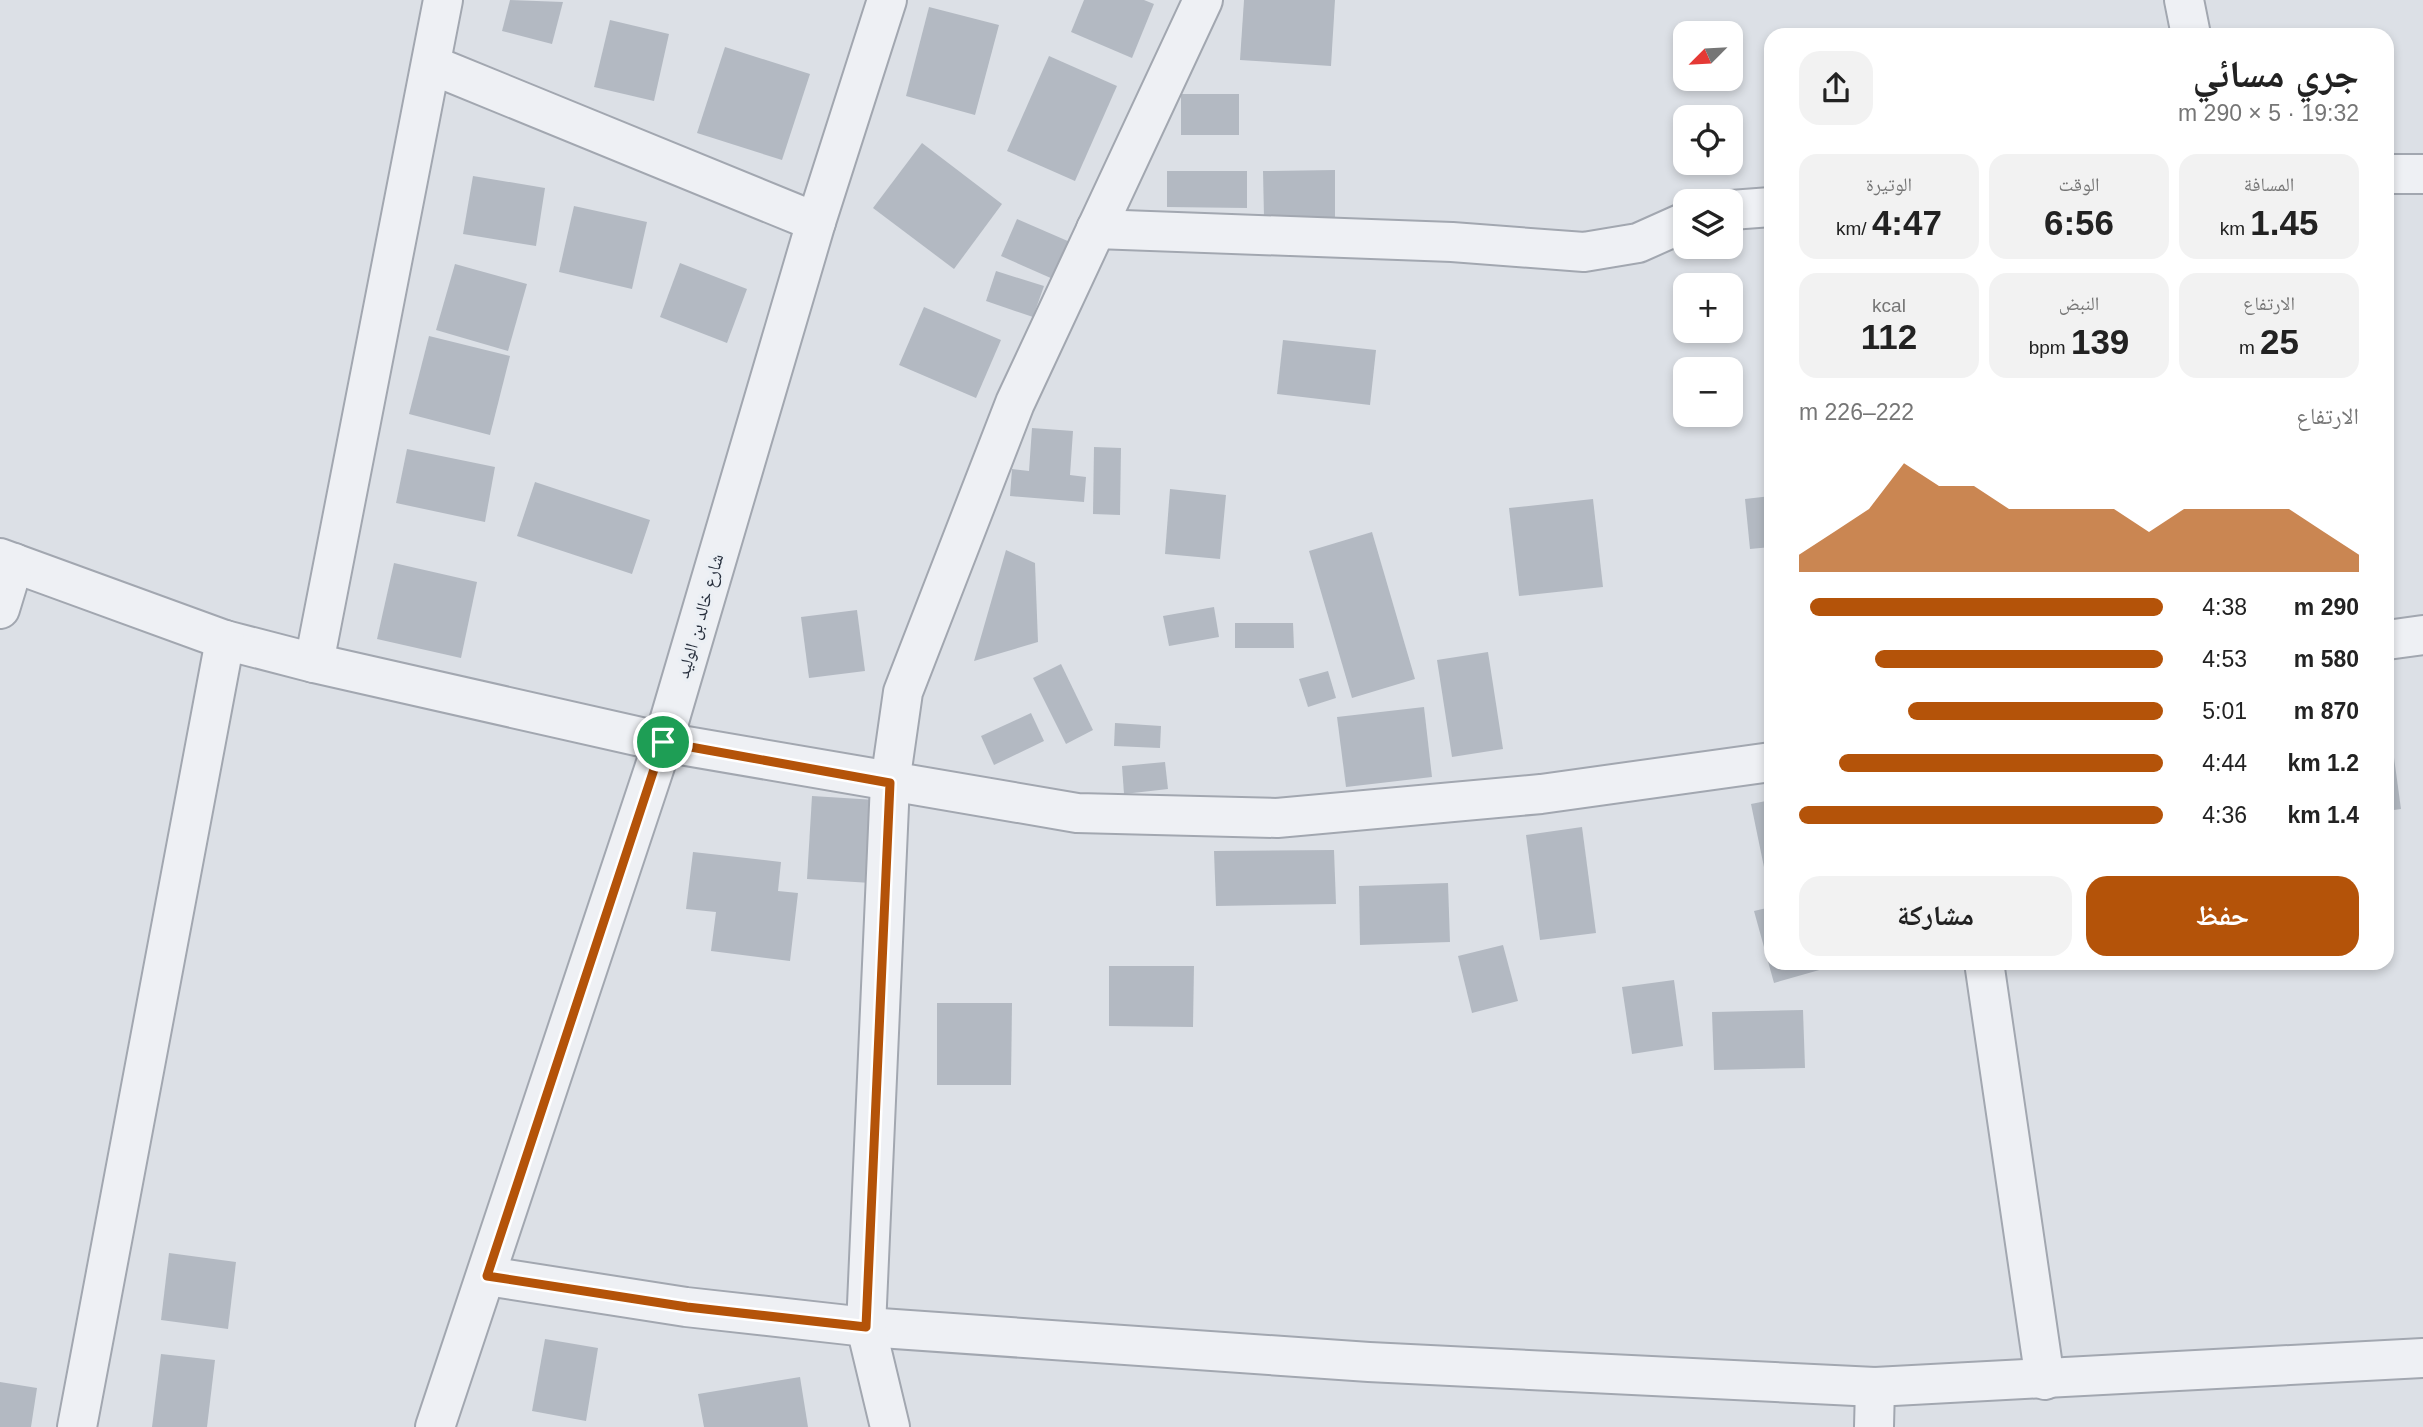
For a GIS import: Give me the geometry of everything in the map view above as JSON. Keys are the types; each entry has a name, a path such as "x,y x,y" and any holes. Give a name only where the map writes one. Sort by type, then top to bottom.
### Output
{"street":[{"path":"314,663 443,0"},
{"name":"شارع خالد بن الوليد","path":"435,1427 663,742 816,222 887,0"},
{"path":"890,1427 866,1327 890,783 902,692 1015,403 1203,0"},
{"path":"2184,0 2190,28"},
{"path":"432,65 816,222"},
{"path":"2394,174 2423,174"},
{"path":"1743,209 1764,207"},
{"path":"1096,229 1452,242 1584,252 1638,243 1673,227"},
{"path":"0,609 7,560 225,640 314,663 663,742 1077,813 1277,818 1541,794 1764,763"},
{"path":"2394,639 2423,635"},
{"path":"77,1427 225,640"},
{"path":"1985,970 2045,1380"},
{"path":"487,1276 687,1307 866,1327 1369,1362 1875,1387 2423,1358"},
{"path":"1874,1427 1875,1387"}],"building":[{"path":"510,0 563,2 552,44 502,31"},
{"path":"1084,0 1144,0 1154,4 1132,58 1071,32"},
{"path":"1244,0 1335,0 1331,66 1240,60"},
{"path":"929,7 999,25 975,115 906,96"},
{"path":"610,20 669,34 654,101 594,87"},
{"path":"725,47 810,74 782,160 697,133"},
{"path":"1049,56 1117,86 1075,181 1007,151"},
{"path":"1181,94 1239,94 1239,135 1181,135"},
{"path":"922,143 1002,204 954,269 873,208"},
{"path":"1335,170 1335,217 1264,218 1263,171"},
{"path":"1167,171 1247,171 1247,208 1167,207"},
{"path":"473,176 545,188 536,246 463,234"},
{"path":"574,206 647,222 632,289 559,272"},
{"path":"1017,219 1070,242 1053,279 1001,256"},
{"path":"680,263 747,289 727,343 660,317"},
{"path":"455,264 527,284 508,351 436,330"},
{"path":"996,271 1044,286 1033,317 986,301"},
{"path":"924,307 1001,340 976,398 899,365"},
{"path":"429,336 510,356 490,435 409,414"},
{"path":"1283,340 1376,350 1370,405 1277,394"},
{"path":"1032,428 1073,431 1070,475 1086,477 1084,502 1010,496 1012,469 1029,471"},
{"path":"1094,447 1121,448 1120,515 1093,514"},
{"path":"407,449 495,467 485,522 396,503"},
{"path":"535,482 650,520 632,574 517,536"},
{"path":"1170,489 1226,495 1220,559 1165,554"},
{"path":"1764,497 1764,548 1750,549 1745,499"},
{"path":"1593,499 1603,587 1519,596 1509,508"},
{"path":"1372,532 1415,679 1352,698 1309,551"},
{"path":"1006,550 1035,563 1038,642 974,661"},
{"path":"394,563 477,582 461,658 377,639"},
{"path":"1214,607 1219,637 1169,646 1163,616"},
{"path":"857,610 865,671 809,678 801,617"},
{"path":"1235,623 1293,623 1294,648 1235,648"},
{"path":"1488,652 1503,749 1452,757 1437,660"},
{"path":"1061,664 1093,730 1066,744 1033,678"},
{"path":"1328,671 1336,698 1308,707 1299,679"},
{"path":"1424,707 1432,777 1346,787 1337,717"},
{"path":"1031,713 1044,741 994,765 981,736"},
{"path":"1115,723 1161,726 1160,748 1114,746"},
{"path":"2394,758 2401,809 2394,810"},
{"path":"1165,762 1168,789 1124,794 1122,766"},
{"path":"812,796 876,800 871,883 807,879"},
{"path":"1764,801 1764,867 1751,804"},
{"path":"1582,827 1596,933 1540,940 1526,835"},
{"path":"1334,850 1336,904 1216,906 1214,851"},
{"path":"693,852 781,862 778,891 798,893 790,961 711,951 716,912 686,909"},
{"path":"1448,883 1450,942 1360,945 1359,886"},
{"path":"1764,909 1764,947 1754,911"},
{"path":"1503,945 1518,1001 1472,1013 1458,956"},
{"path":"1109,966 1194,966 1193,1027 1109,1026"},
{"path":"1770,970 1820,970 1774,983"},
{"path":"1674,980 1683,1046 1632,1054 1622,987"},
{"path":"937,1003 1012,1003 1011,1085 937,1085"},
{"path":"1803,1010 1805,1068 1714,1070 1712,1012"},
{"path":"169,1253 236,1262 228,1329 161,1320"},
{"path":"545,1339 598,1348 586,1421 532,1411"},
{"path":"161,1354 215,1360 207,1427 152,1427"},
{"path":"800,1377 808,1427 704,1427 698,1394"},
{"path":"0,1382 37,1388 31,1427 0,1427"}],"route":[{"path":"663,742 890,783 866,1327 687,1307 487,1276 663,742"}]}
